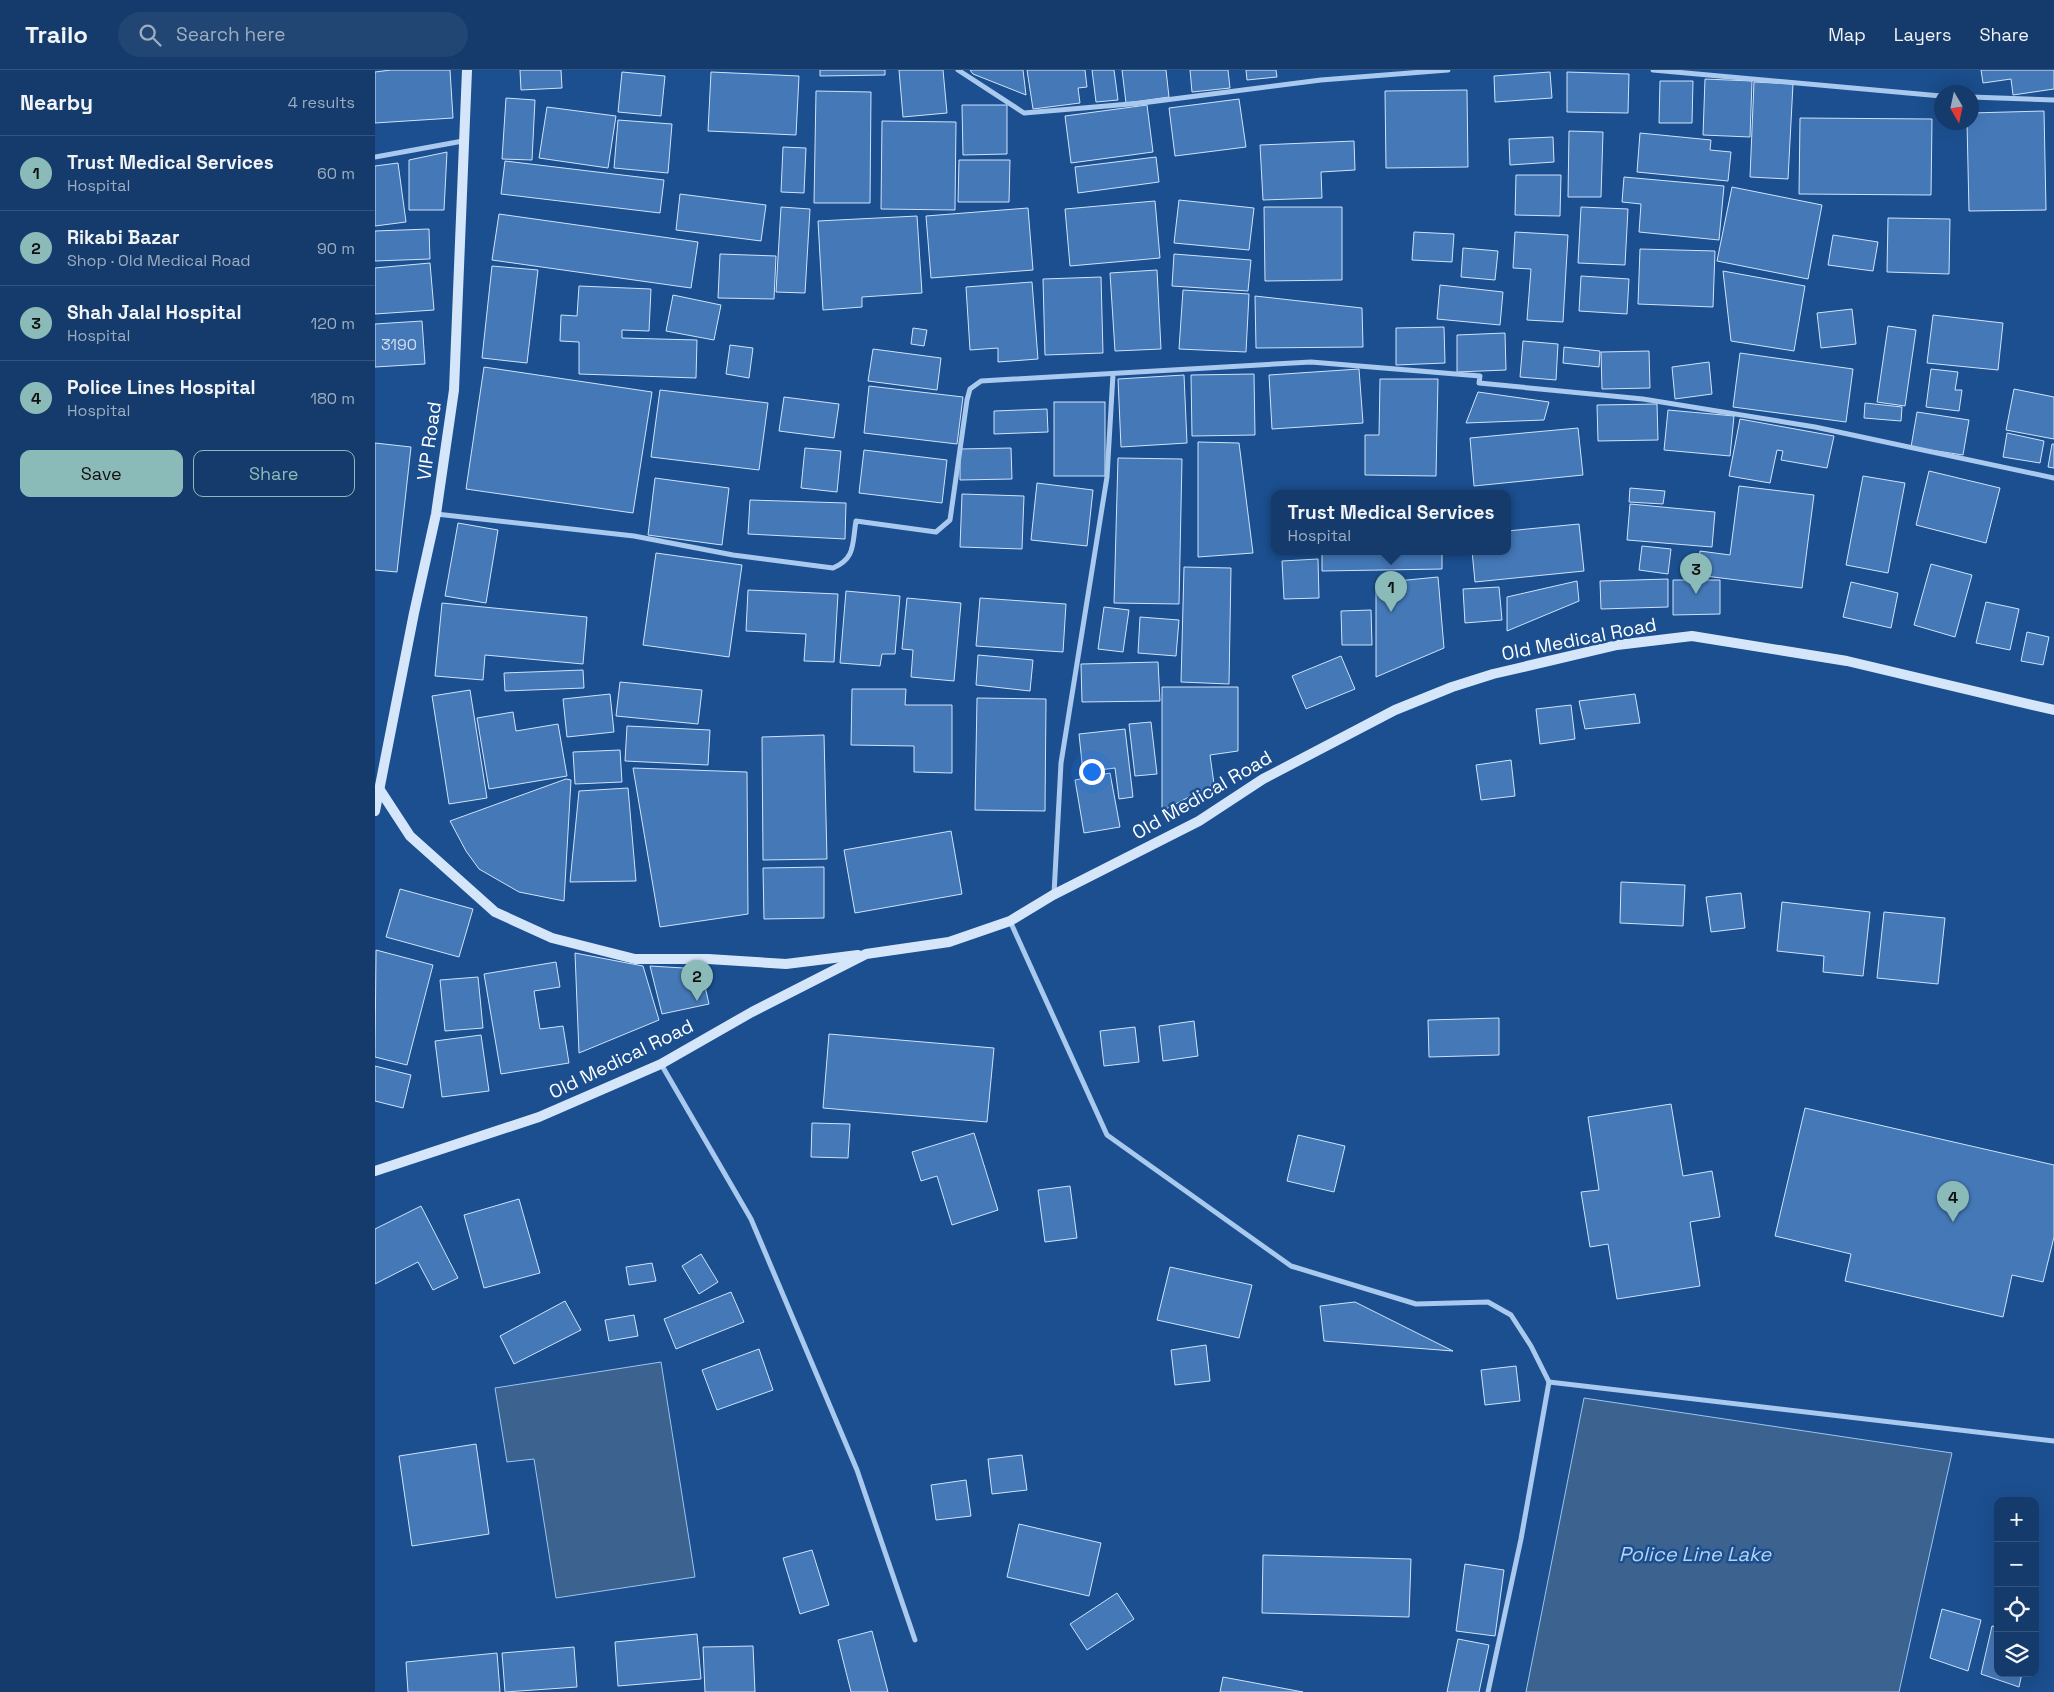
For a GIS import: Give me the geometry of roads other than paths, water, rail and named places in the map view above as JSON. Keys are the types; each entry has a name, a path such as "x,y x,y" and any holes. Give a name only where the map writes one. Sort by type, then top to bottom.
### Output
{"street":[{"name":"VIP Road","path":"375,811 414,613 436,514 454,390 467,70"},
{"path":"958,70 1024,113 1142,103 1321,80 1448,70"},
{"path":"1653,70 1934,95"},
{"path":"1979,97 2054,100"},
{"path":"375,158 463,141"},
{"path":"436,514 634,536 733,555 833,568 846,562 850,556 856,521 935,532 950,520 967,400 970,389 981,381 1311,362 1480,376 1479,384 1643,399 1815,427 2054,478"},
{"path":"1053,895 1061,763 1107,477 1113,374"},
{"name":"Old Medical Road","path":"375,1172 539,1118 661,1064 752,1012 866,954 949,942 1010,921 1053,895 1199,821 1263,779 1395,710 1452,687 1493,674 1617,645 1692,636 1847,661 2054,710"},
{"path":"380,790 410,836 495,912 553,938 635,959 708,959 786,964 866,954"},
{"path":"1010,921 1107,1135 1291,1266 1417,1304 1488,1302 1511,1315 1531,1346 1549,1382 1521,1540 1488,1692"},
{"path":"661,1064 751,1219 857,1470 915,1640"},
{"path":"1549,1382 2054,1441"}],"water":[{"path":"661,1362 695,1577 556,1598 534,1459 507,1462 495,1388"},
{"name":"Police Line Lake","path":"1584,1398 1952,1453 1899,1692 1526,1692"}],"place":[{"name":"Shah Jalal Hospital","path":"1696,594"},
{"name":"Trust Medical Services","path":"1391,612"},
{"name":"Rikabi Bazar","path":"697,1001"},
{"name":"Police Lines Hospital","path":"1953,1222"}]}
